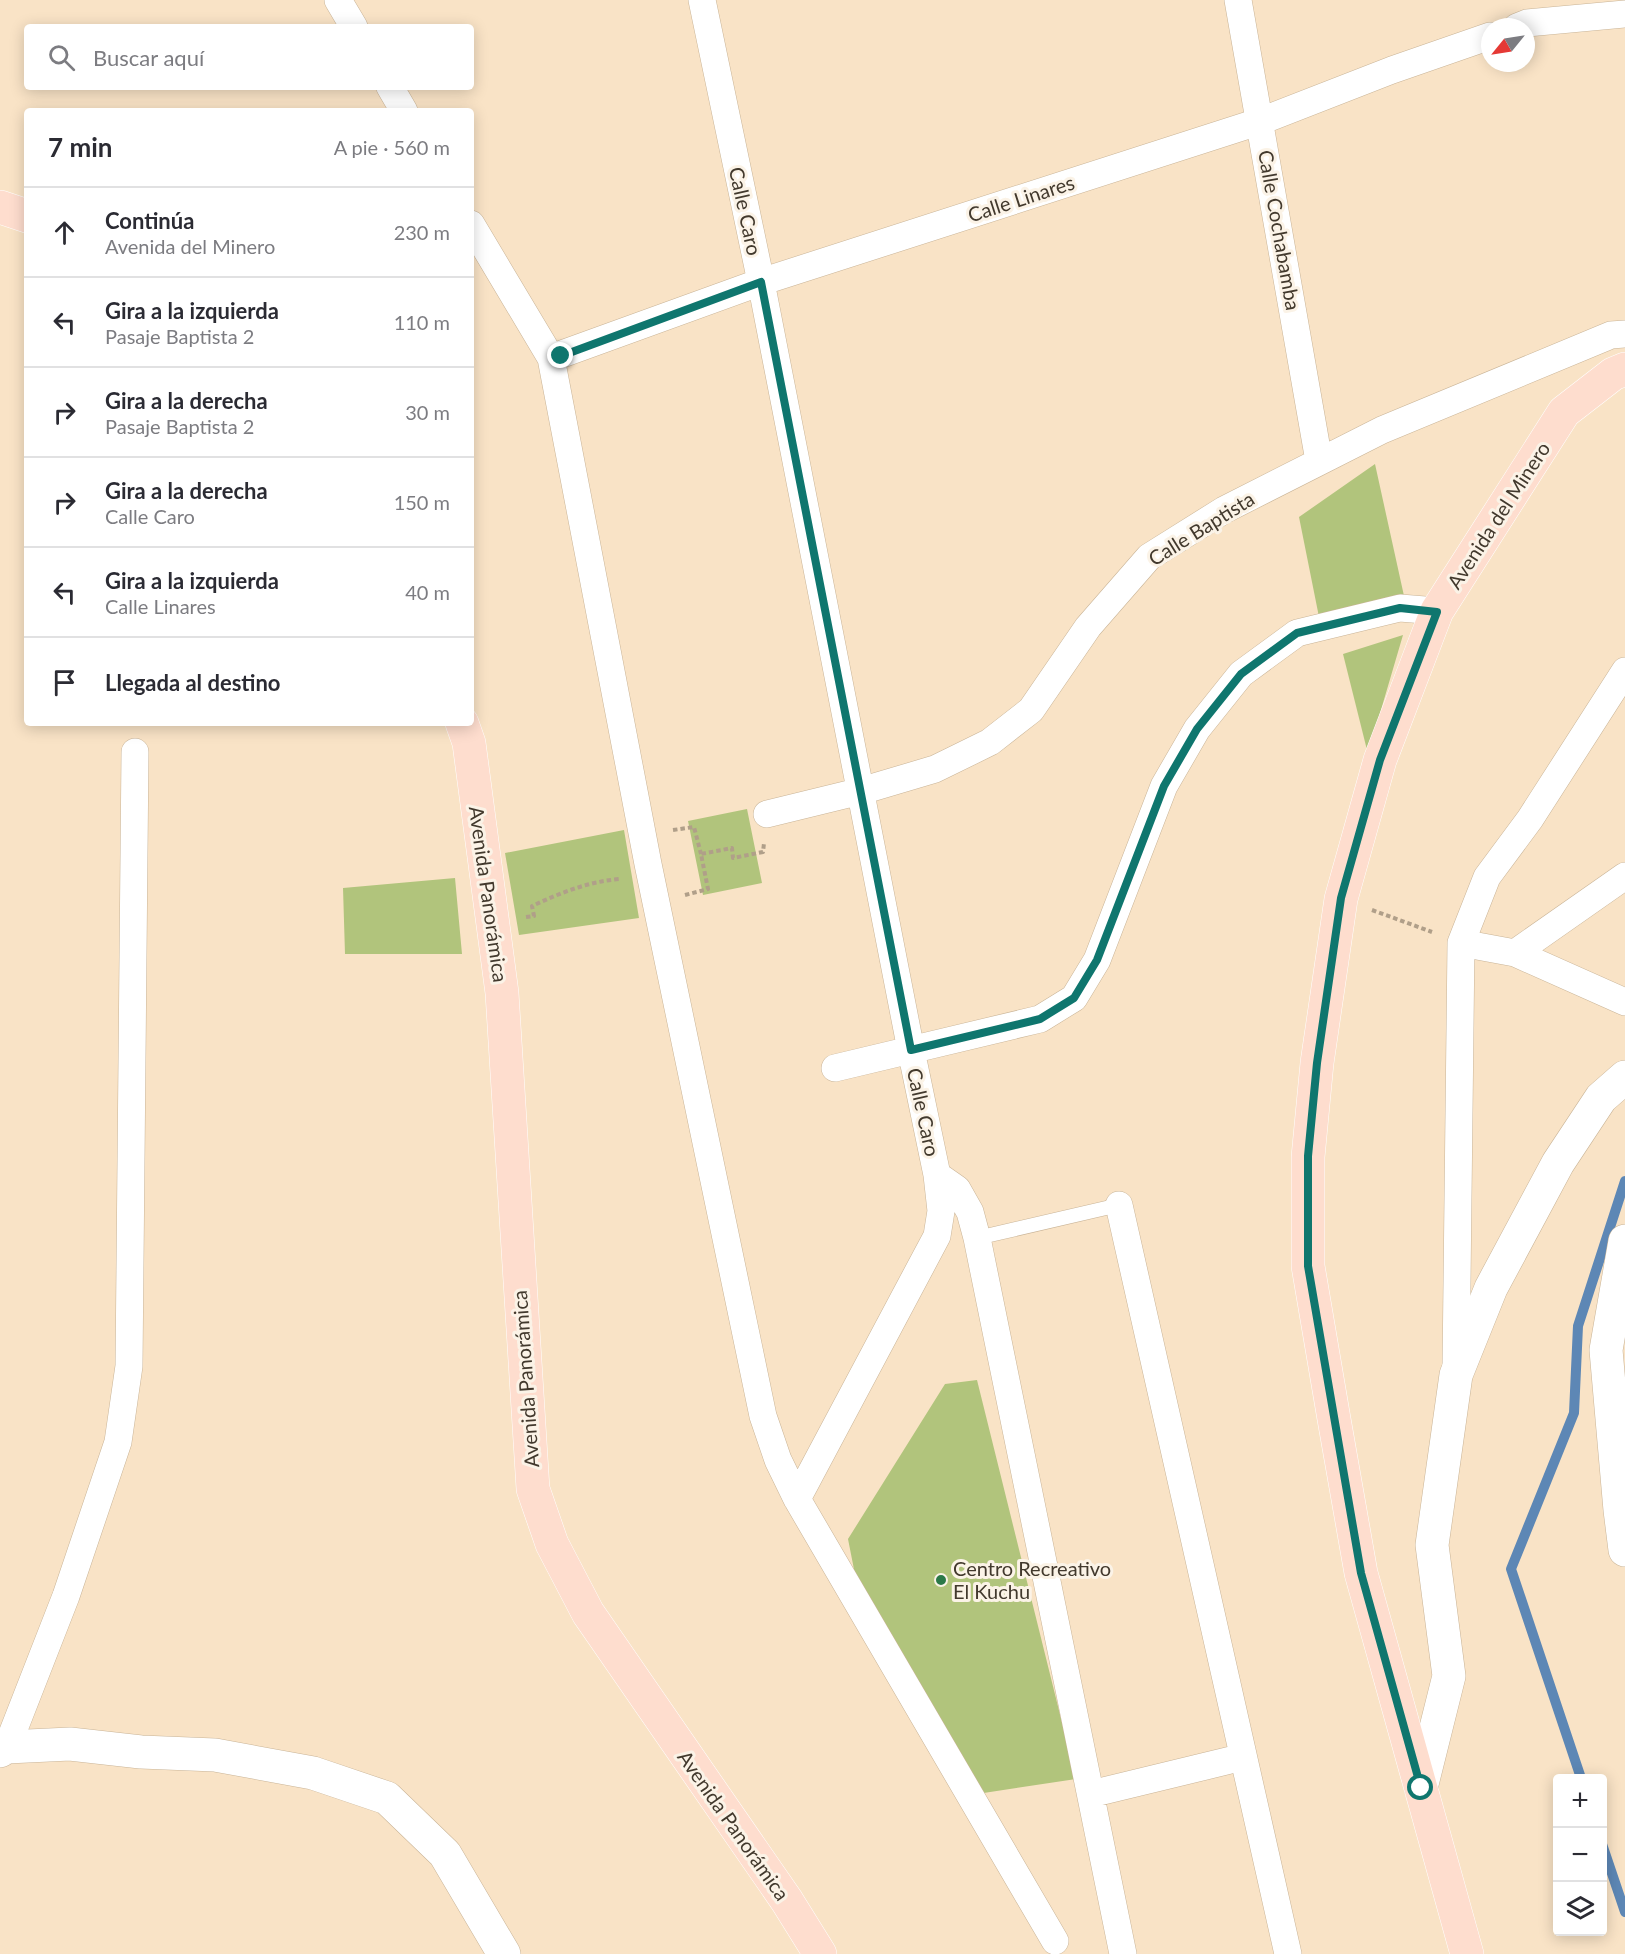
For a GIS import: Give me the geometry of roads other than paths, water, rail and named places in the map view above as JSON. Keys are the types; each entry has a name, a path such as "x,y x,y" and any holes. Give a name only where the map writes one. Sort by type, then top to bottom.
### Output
{"main road":[{"path":"0,207 24,215"},
{"name":"Avenida del Minero","path":"1467,1954 1361,1573 1308,1266 1308,1156 1317,1063 1341,898 1380,760 1437,612 1564,412 1614,374 1625,369"},
{"name":"Avenida Panorámica","path":"463,726 469,743 502,993 532,1490 552,1544 588,1613 787,1901 820,1954"}],"street":[{"path":"338,0 352,24"},
{"name":"Calle Caro","path":"702,0 761,282 937,1174 941,1211 937,1236 797,1498"},
{"name":"Calle Cochabamba","path":"1238,0 1320,461"},
{"path":"1535,22 1625,14"},
{"name":"Calle Linares","path":"551,358 761,282 1261,121 1392,70 1481,39"},
{"path":"392,90 402,108"},
{"path":"474,229 551,358 648,864 761,1405 778,1461 797,1498 1055,1941"},
{"name":"Calle Baptista","path":"767,814 861,792 935,769 990,742 1031,710 1088,627 1149,556 1224,510 1382,430 1611,335 1625,334"},
{"path":"835,1068 1040,1019 1074,998 1097,960 1164,786 1197,729 1241,674 1297,633 1400,608 1437,612"},
{"path":"1421,1788 1449,1676 1432,1545 1456,1375 1461,943 1487,877 1530,819 1625,671"},
{"path":"135,752 129,1366 118,1442 66,1596 3,1749 70,1744 141,1752 215,1755 313,1773 387,1798 445,1854 504,1954"},
{"path":"1515,953 1625,876"},
{"path":"1461,943 1515,953 1625,1002"},
{"path":"1456,1375 1491,1288 1558,1162 1601,1098 1625,1077"},
{"path":"937,1174 957,1189 970,1212 977,1238 1123,1954"},
{"path":"1119,1205 1288,1954"},
{"path":"1625,1240 1606,1350 1625,1550"},
{"path":"1091,1794 1242,1757"}],"lane":[{"path":"977,1238 1119,1205"}],"waterway":[{"path":"1580,1774 1511,1569 1574,1413 1578,1326 1625,1181"},
{"path":"1607,1859 1625,1912"}],"place":[{"name":"Centro Recreativo El Kuchu","path":"941,1580"}]}
